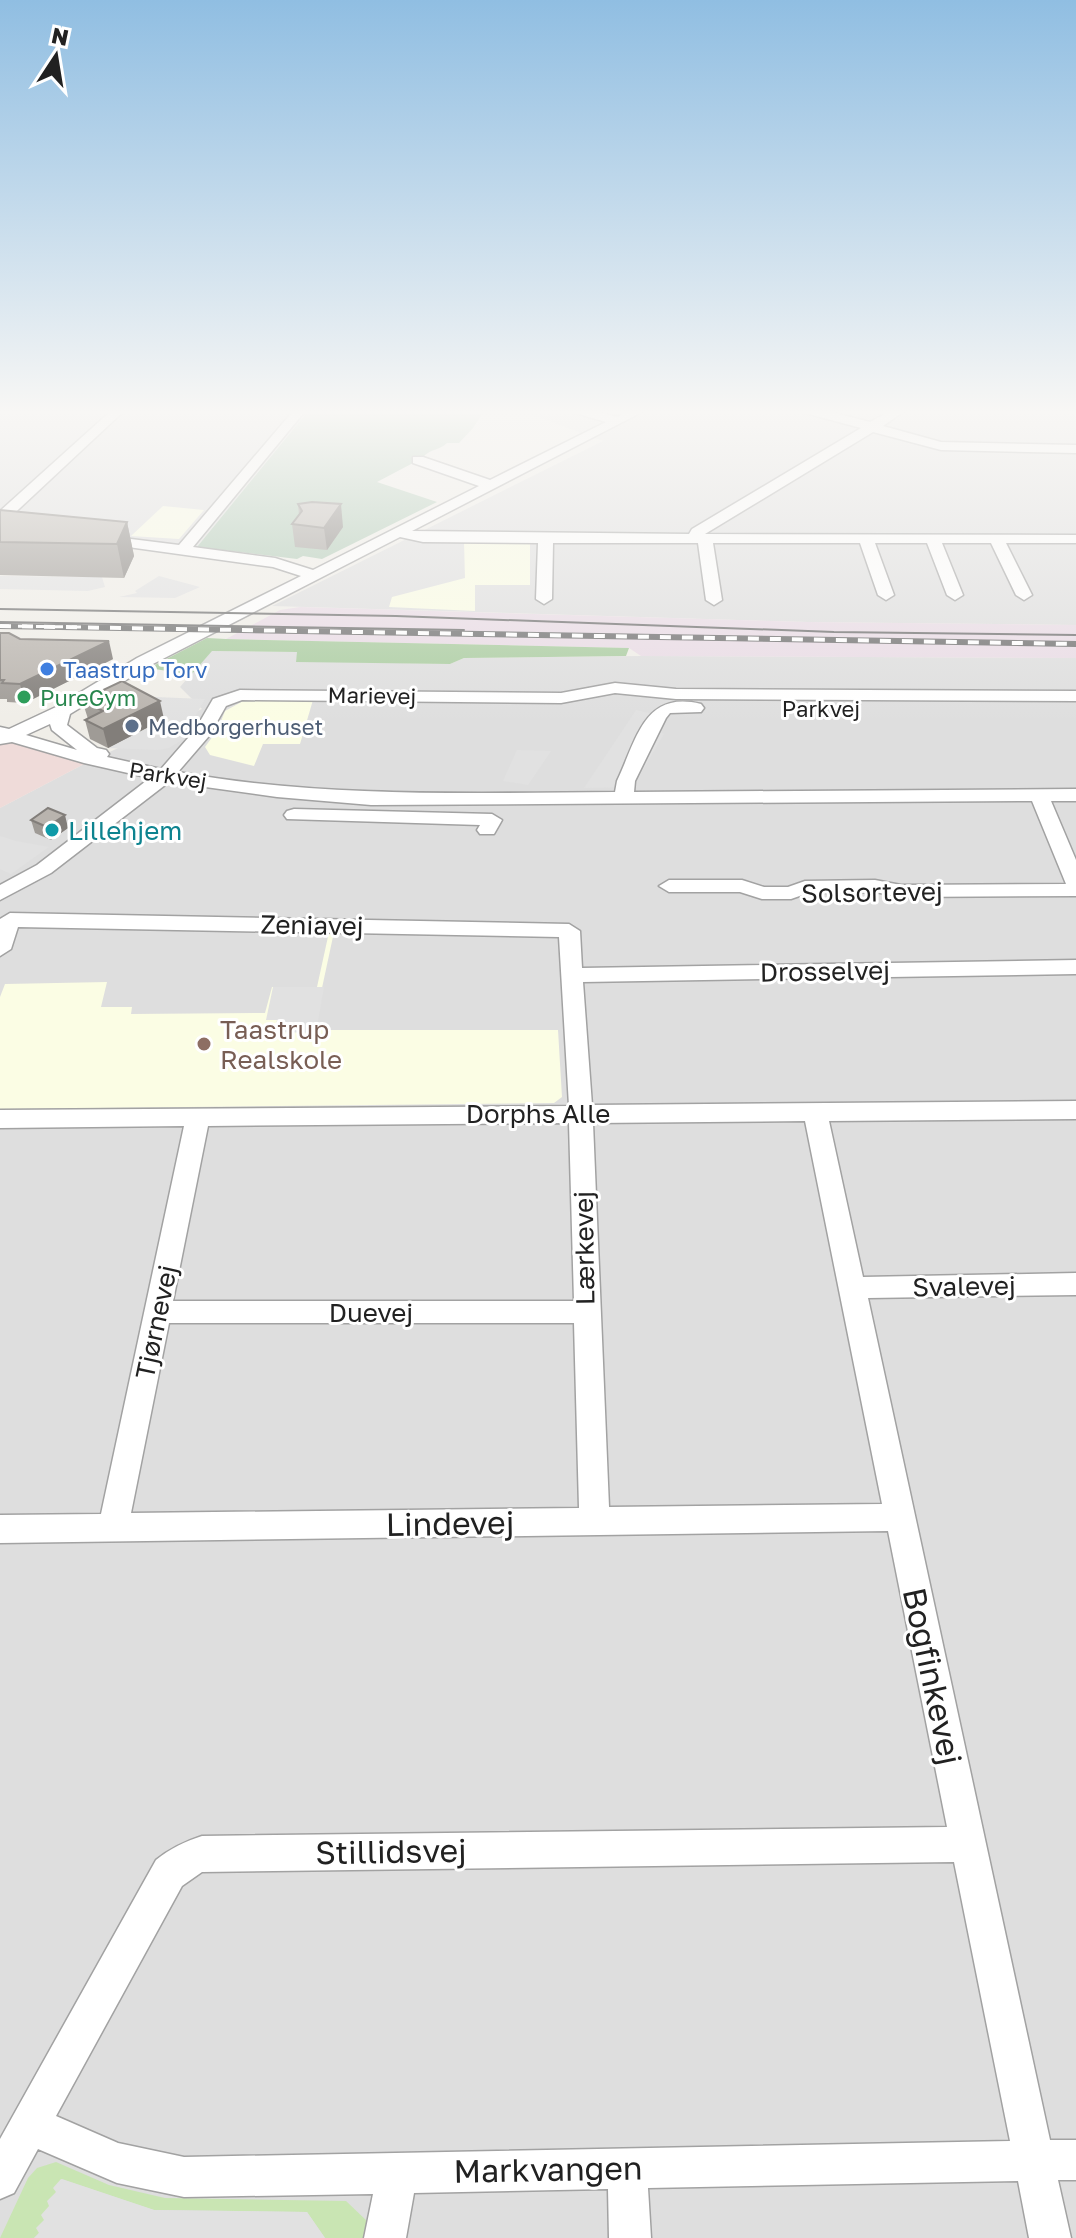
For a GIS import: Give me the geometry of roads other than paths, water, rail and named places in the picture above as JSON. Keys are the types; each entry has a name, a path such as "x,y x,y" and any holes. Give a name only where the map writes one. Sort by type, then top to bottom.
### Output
{"street":[{"path":"183,550 213,514"},
{"path":"6,730 431,514"},
{"path":"714,600 697,532 726,514"},
{"path":"396,532 423,538 1076,539"},
{"path":"544,599 546,538"},
{"path":"866,538 886,595"},
{"path":"933,539 955,595"},
{"path":"996,539 1024,595"},
{"path":"85,541 158,552 183,550 275,563 313,575"},
{"path":"6,730 62,711 143,662"},
{"name":"Marievej","path":"0,894 44,869 173,768 203,732 219,703 240,695 561,698 615,688 676,694 1076,696"},
{"name":"Parkvej","path":"623,798 626,781 658,715 666,708 1076,707"},
{"path":"62,711 58,726 91,752"},
{"name":"Parkvej","path":"6,730 91,752 284,792 492,820 487,830"},
{"name":"Parkvej","path":"6,730 114,766 173,768"},
{"name":"Solsortevej","path":"669,886 742,886 762,893 791,893 805,887 875,886 901,891 1075,878 1039,795"},
{"name":"Parkvej","path":"294,815 379,804 623,798 1076,795"},
{"name":"Zeniavej","path":"0,949 10,920 566,930 570,933 574,975"},
{"name":"Drosselvej","path":"574,975 1076,967"},
{"name":"Lærkevej","path":"574,975 594,1521"},
{"name":"Dorphs Alle","path":"0,1119 1076,1110"},
{"name":"Bogfinkevej","path":"816,1114 1050,2238"},
{"name":"Tjørnevej","path":"113,1528 198,1116"},
{"name":"Svalevej","path":"852,1288 1076,1284"},
{"name":"Duevej","path":"158,1312 585,1312"},
{"name":"Lindevej","path":"0,1529 900,1517"},
{"name":"Stillidsvej","path":"0,2179 169,1873 186,1859 202,1854 968,1844"},
{"name":"Markvangen","path":"30,2125 117,2163 184,2177 1076,2160"},
{"path":"627,2167 630,2238"},
{"path":"385,2238 398,2173"}],"tram line":[{"path":"0,609 396,616 834,632 1076,635"},
{"path":"0,622 464,630"}],"railway":[{"path":"82,627 0,626 1076,644"}],"place":[{"name":"Taastrup Torv","path":"47,669"},
{"name":"PureGym","path":"24,697"},
{"name":"Medborgerhuset","path":"132,726"},
{"name":"Lillehjem","path":"52,830"},
{"name":"Taastrup Realskole","path":"204,1044"}]}
